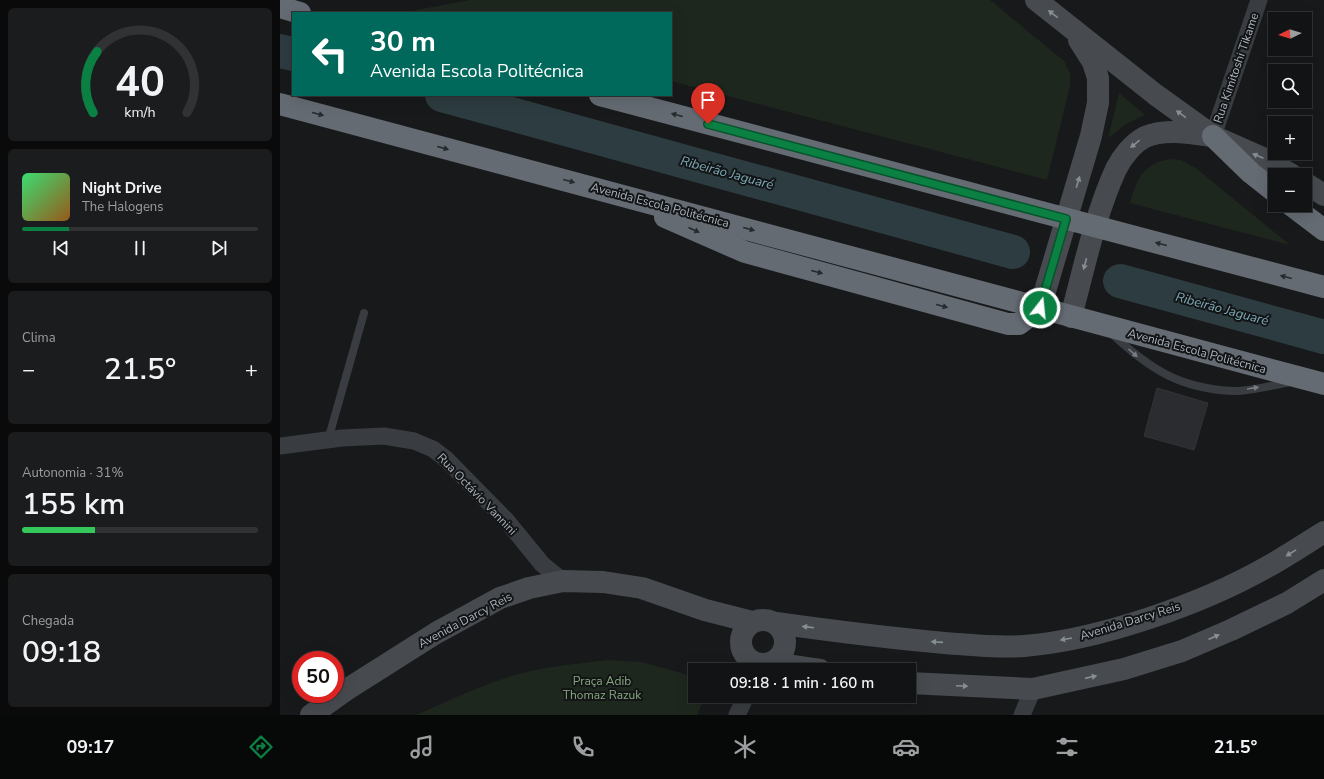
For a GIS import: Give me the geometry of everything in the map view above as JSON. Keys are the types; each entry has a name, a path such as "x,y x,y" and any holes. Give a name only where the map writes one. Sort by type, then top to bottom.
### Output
{"highway":[{"path":"280,7 297,12"},
{"path":"604,96 1324,287"},
{"name":"Avenida Escola Politécnica","path":"280,104 608,191 709,238 745,252 992,320 1008,324 1019,324 1040,308 1315,382"},
{"path":"1213,136 1251,173 1268,186"},
{"path":"1300,212 1324,230"}],"street":[{"path":"1036,0 1156,95 1213,136 1265,159 1280,168"},
{"name":"Rua Kimitoshi Tikame","path":"1213,136 1259,0"},
{"path":"1040,308 1091,136 1098,103 1098,78 1093,62 1071,27"},
{"path":"1071,317 1096,227 1117,168 1130,149 1144,138 1172,132 1213,136"},
{"path":"1312,187 1324,195"},
{"name":"Rua Octávio Vannini","path":"280,446 328,440 384,436 414,441 433,449 446,459 506,520 542,564 563,581"},
{"name":"Avenida Darcy Reis","path":"776,623 918,640 982,645 1024,646 1096,633 1208,596 1268,567 1324,532"},
{"path":"916,683 1034,688 1124,670 1182,651 1286,603 1324,580"},
{"name":"Avenida Darcy Reis","path":"311,715 346,690 436,633 500,598 529,588 563,581 603,582 642,588 705,610 752,622"},
{"path":"757,663 750,660 742,649 741,637 747,626 752,622 765,619 776,623 784,633 785,644 781,655 769,663"},
{"path":"1022,715 1034,688"},
{"path":"736,715 742,703"}],"lane":[{"path":"328,440 364,313"},
{"path":"1104,326 1140,359 1168,377 1199,387 1235,391 1315,382"}],"green space":[{"path":"470,0 990,0 1064,61 1070,73 1070,86 1047,180 672,81 672,12 411,11"},
{"path":"1119,93 1145,115 1126,124 1108,138"},
{"path":"1170,159 1181,160 1197,169 1290,245 1130,203 1135,186 1142,174 1153,164"},
{"name":"Praça Adib Thomaz Razuk","path":"607,660 642,662 688,675 688,703 703,703 697,715 416,715 480,687 519,674 552,667"}],"building":[{"path":"1157,388 1208,403 1194,450 1144,436"}],"waterway":[{"name":"Ribeirão Jaguaré","path":"280,51 292,54"},
{"name":"Ribeirão Jaguaré","path":"446,96 1013,252"},
{"name":"Ribeirão Jaguaré","path":"1120,281 1324,337"}],"route":[{"path":"708,124 1066,219 1040,308"}]}
